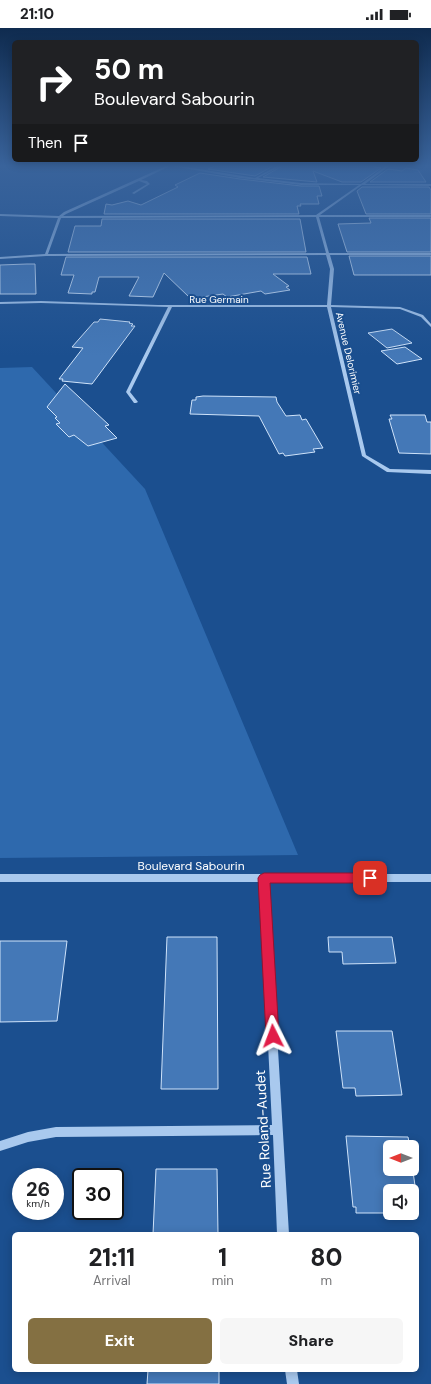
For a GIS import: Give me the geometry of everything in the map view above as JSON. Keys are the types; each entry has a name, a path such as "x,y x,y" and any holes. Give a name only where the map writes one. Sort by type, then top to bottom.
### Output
{"street":[{"path":"46,255 55,229"},
{"name":"Avenue Delorimier","path":"321,229 332,269 329,306 364,456 388,471 431,472"},
{"path":"0,258 46,255 431,254"},
{"name":"Rue Germain","path":"0,303 41,302 170,307 329,306 400,308 422,316 431,326"},
{"path":"136,402 128,392 170,307"},
{"name":"Boulevard Sabourin","path":"0,878 431,878"},
{"name":"Rue Roland-Audet","path":"264,878 283,1232"},
{"path":"0,1146 40,1133 56,1132 278,1130"},
{"path":"291,1372 293,1384"}],"shaded area":[{"path":"32,367 145,489 298,855 0,858 0,368"}],"building":[{"path":"74,229 302,229 306,252 68,252"},
{"path":"340,229 431,229 431,252 347,252"},
{"path":"349,256 431,256 431,275 354,275"},
{"path":"66,257 307,257 311,274 273,274 289,286 286,287 290,290 265,294 261,291 227,297 223,294 195,298 189,297 164,273 153,297 129,296 139,277 99,277 95,292 92,292 92,294 68,293 74,275 61,275"},
{"path":"35,264 36,294 0,294 0,265"},
{"path":"100,319 130,322 129,323 133,324 131,326 135,326 92,384 62,381 63,379 59,379 83,348 72,347 94,322 98,322"},
{"path":"392,329 412,343 387,348 368,333"},
{"path":"405,347 422,359 397,364 381,351"},
{"path":"65,384 109,425 105,426 117,438 88,446 74,435 69,437 56,424 60,423 55,418 57,417 47,407"},
{"path":"196,397 276,397 277,402 286,416 300,415 302,420 306,419 323,448 313,449 315,452 285,456 283,453 279,454 259,416 190,414 192,400 196,400"},
{"path":"390,415 425,415 427,422 431,422 431,454 399,453 389,419 392,419"},
{"path":"167,937 217,937 218,1089 161,1089"},
{"path":"328,937 392,937 396,963 343,964 342,952 329,952"},
{"path":"0,941 67,941 57,1021 0,1022"},
{"path":"336,1031 392,1031 402,1095 356,1096 355,1088 343,1088"},
{"path":"346,1136 408,1137 409,1140 383,1140 383,1176 414,1176 415,1184 383,1184 383,1213 356,1213 356,1207 353,1207"},
{"path":"156,1169 217,1169 218,1232 153,1232"},
{"path":"148,1372 219,1372 219,1384 147,1384"}],"route":[{"path":"273,1036 264,878 370,878"}]}
